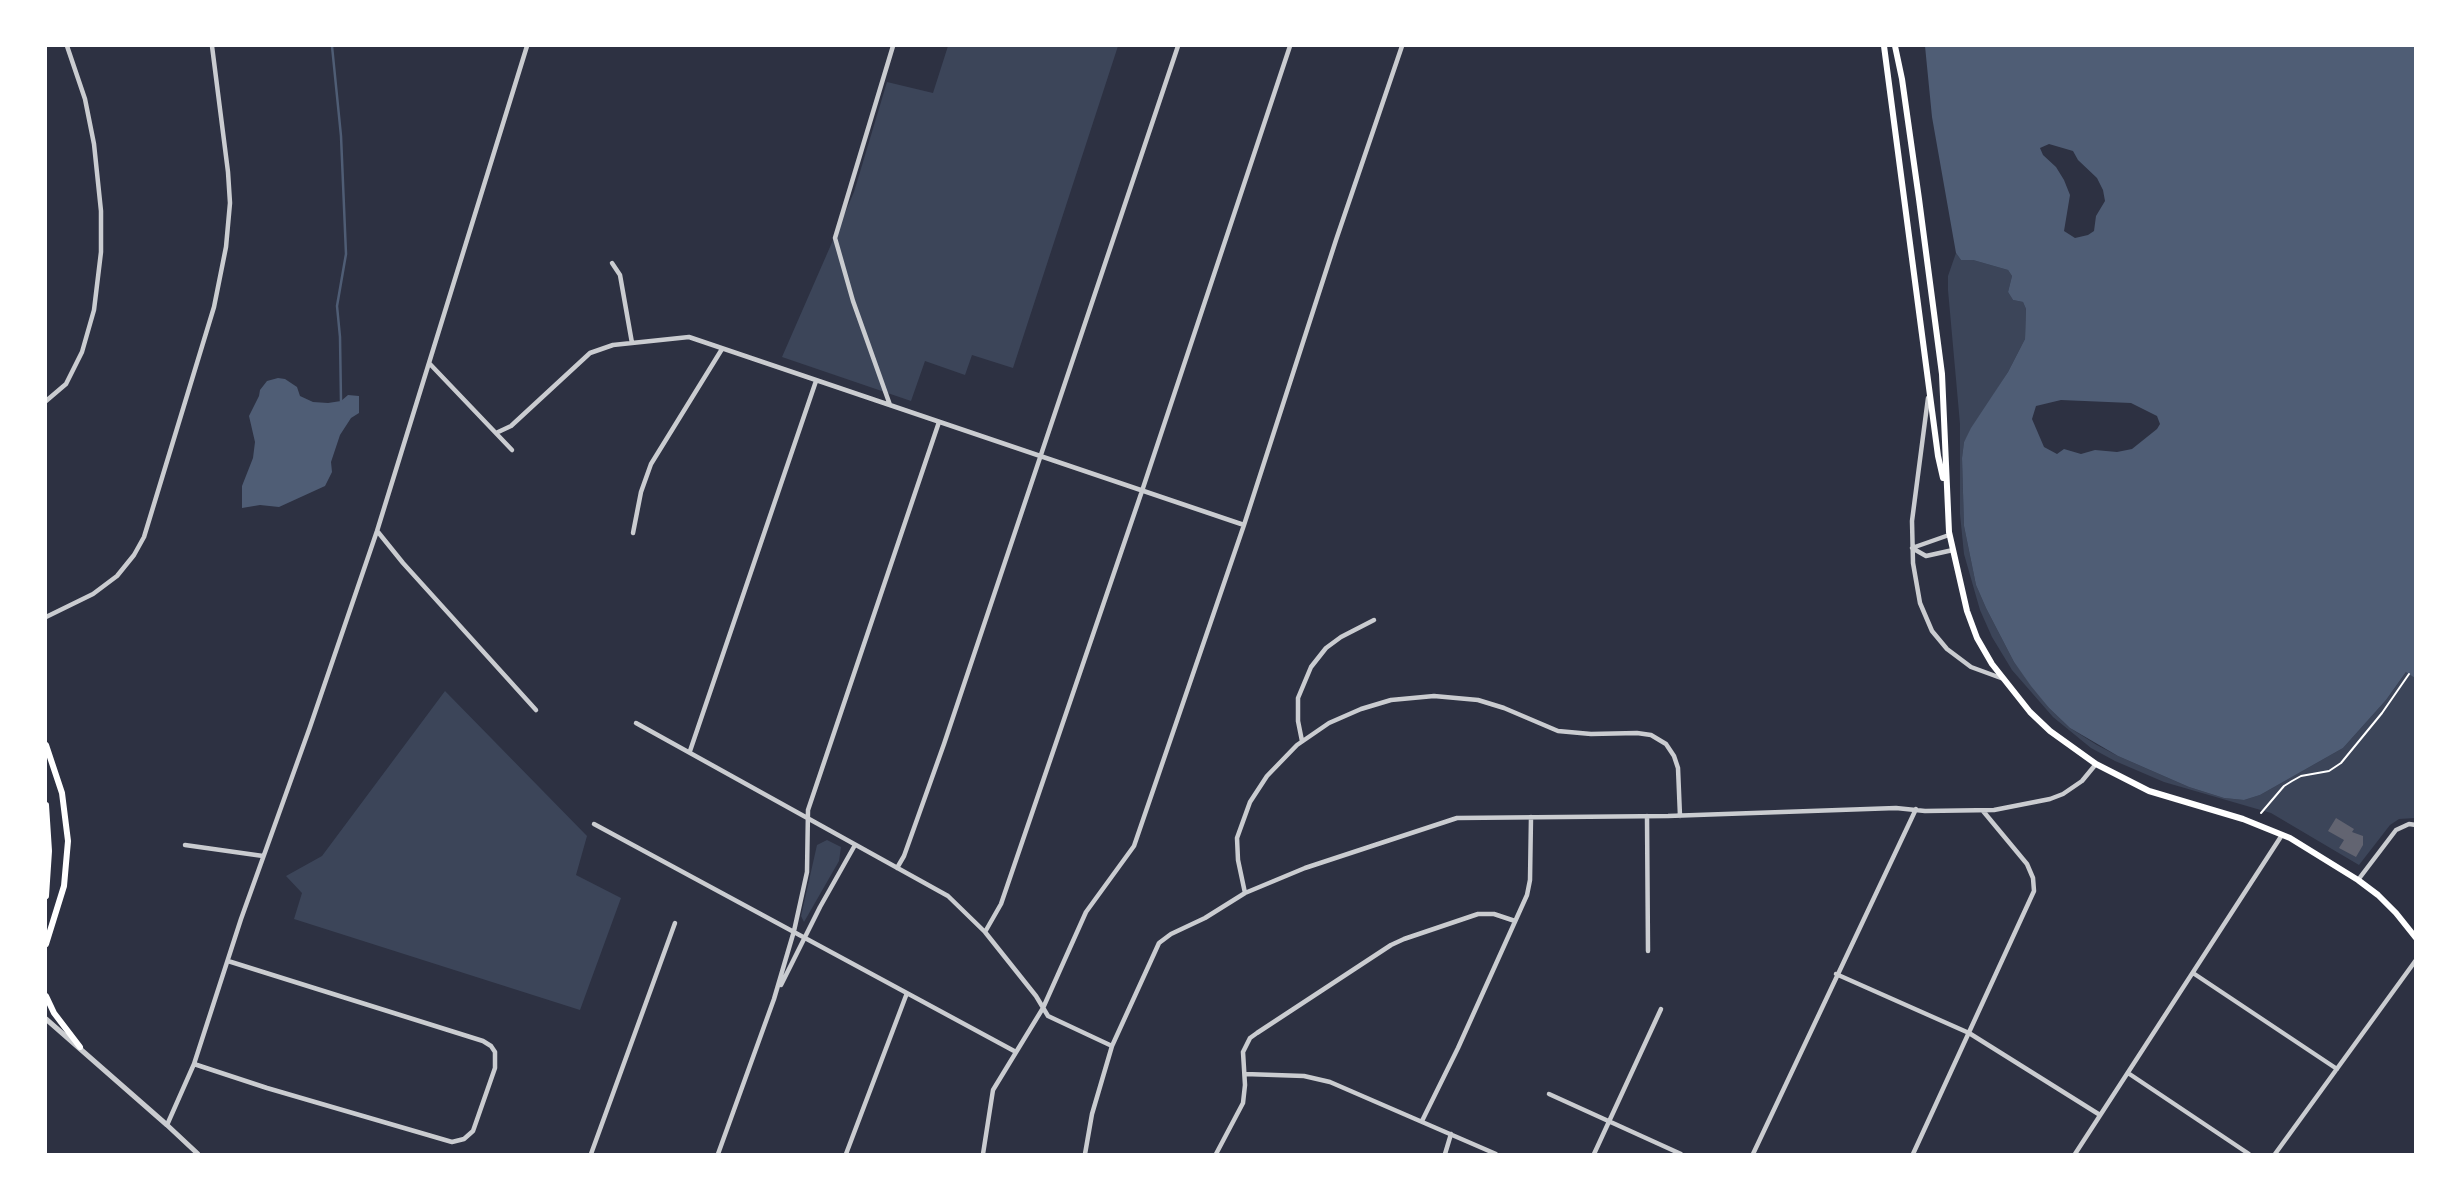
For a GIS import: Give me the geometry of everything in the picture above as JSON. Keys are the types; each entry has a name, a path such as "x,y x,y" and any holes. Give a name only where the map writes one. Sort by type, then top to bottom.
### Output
{"main road":[{"path":"1884,46 1950,535 1959,582 1978,638 2002,678 2030,712 2050,731 2096,764 2149,791 2243,819 2282,834 2358,880 2387,903 2416,938"},
{"path":"1895,46 1902,79 1942,374 1947,452 1945,486"},
{"path":"46,745 62,793 68,841 64,886 46,944"},
{"path":"46,805 49,851 46,896"},
{"path":"46,996 54,1013 80,1047"}],"street":[{"path":"46,401 66,384 82,352 94,310 101,252 101,204 94,144 85,99 67,46"},
{"path":"46,617 93,594 117,576 144,537 210,320 223,268 230,203 212,46"},
{"path":"167,1125 194,1064 263,856 377,531 527,46"},
{"path":"890,406 853,301 835,238 893,46"},
{"path":"897,868 905,854 944,744 1178,46"},
{"path":"985,932 1001,904 1290,46"},
{"path":"984,1154 993,1090 1043,1008 1086,912 1134,846 1244,525 1335,240 1402,46"},
{"path":"612,263 620,275 632,342"},
{"path":"496,433 511,426 590,353 613,345 689,337 1244,525"},
{"path":"633,533 641,492 651,464 722,348"},
{"path":"429,363 512,450"},
{"path":"690,751 816,381"},
{"path":"1930,386 1913,509 1912,548 1920,603 1932,631 1947,649 1979,671 2002,678"},
{"path":"718,1154 774,999 794,931 807,872 808,806 939,422"},
{"path":"377,531 536,710"},
{"path":"1912,548 1950,535"},
{"path":"1912,548 1926,556 1953,550"},
{"path":"1302,741 1298,721 1298,698 1311,667 1326,648 1374,620"},
{"path":"1245,893 1237,845 1242,820 1267,776 1283,757 1329,723 1350,713 1391,701 1434,696 1478,699 1558,731 1591,734 1637,733 1657,737 1672,752 1678,768 1680,816"},
{"path":"636,723 948,897 985,932 1048,1016 1112,1046"},
{"path":"1085,1154 1092,1114 1112,1046 1159,943 1245,893 1305,868 1457,818 1983,810 2050,799 2063,794 2082,781 2096,764"},
{"path":"1753,1154 1916,809"},
{"path":"1913,1154 2032,900 2034,887 2027,864 1983,810"},
{"path":"1647,816 1648,951"},
{"path":"1422,1121 1528,890 1531,817"},
{"path":"594,824 1016,1052"},
{"path":"2358,880 2396,830 2403,826 2416,825"},
{"path":"2076,1154 2282,834"},
{"path":"185,845 263,856"},
{"path":"774,999 804,937 855,845"},
{"path":"1216,1154 1243,1103 1244,1052 1250,1038 1256,1033 1391,945 1478,914 1494,914 1515,921"},
{"path":"591,1154 675,923"},
{"path":"2276,1154 2416,960"},
{"path":"194,1064 452,1142 462,1140 473,1131 495,1068 495,1052 491,1045 483,1041 228,961"},
{"path":"2193,973 2337,1069"},
{"path":"1836,974 1969,1033 2100,1115"},
{"path":"846,1154 907,993"},
{"path":"1594,1154 1661,1009"},
{"path":"46,1018 198,1154"},
{"path":"2128,1073 2249,1154"},
{"path":"1245,1074 1304,1076 1324,1080 1496,1154"},
{"path":"1549,1094 1681,1154"},
{"path":"1445,1154 1451,1134"}],"path":[{"path":"2261,813 2284,786 2292,781 2301,776 2329,771 2342,763 2409,674"}],"shaded area":[{"path":"948,46 1118,46 1013,368 972,355 965,375 925,361 911,401 782,357 854,192 887,82 933,93"},
{"path":"1925,46 2415,46 2415,678 2406,672 2386,700 2343,748 2260,795 2244,800 2224,798 2189,787 2118,756 2070,728 2049,708 2014,662 1986,608 1976,585 1964,526 1964,442 2008,372 2025,339 2026,309 2023,302 2013,300 2008,292 2012,276 2008,270 1973,260 1961,260 1956,253 1932,117","holes":["2049,144 2073,151 2078,160 2097,178 2103,190 2105,201 2096,216 2094,231 2088,235 2075,238 2064,231 2070,195 2056,167 2043,155 2040,148","2061,400 2131,403 2157,416 2160,424 2132,449 2117,452 2095,450 2081,454 2064,449 2057,454 2044,447 2032,419 2036,406"]},
{"path":"1956,253 1961,260 1973,260 2008,270 2012,276 2008,292 2013,300 2023,302 2026,309 2025,339 2008,372 1964,442 1962,458 1964,526 1976,585 2014,662 2049,708 2070,728 2097,745 2189,787 2224,798 2244,800 2260,795 2343,748 2386,700 2407,671 2415,678 2415,818 2399,819 2390,825 2359,865 2271,813 2164,782 2091,748 2053,717 2012,670 1992,637 1980,610 1964,554 1960,514 1960,424 1948,290 1948,276"},
{"path":"278,378 297,387 300,396 313,402 328,403 341,401 348,395 359,396 359,413 351,418 340,435 331,462 332,472 325,486 279,507 260,505 242,508 242,486 253,458 255,442 249,416 260,390 267,381"},
{"path":"445,691 587,836 576,875 621,898 580,1010 294,919 302,893 286,876 322,856"},
{"path":"827,840 841,847 839,861 804,922 801,916 817,845"}],"building":[{"path":"2336,818 2354,829 2352,832 2363,836 2363,845 2356,857 2339,848 2344,840 2328,831"}],"waterway":[{"path":"332,46 341,136 346,254 337,306 341,401"}]}
